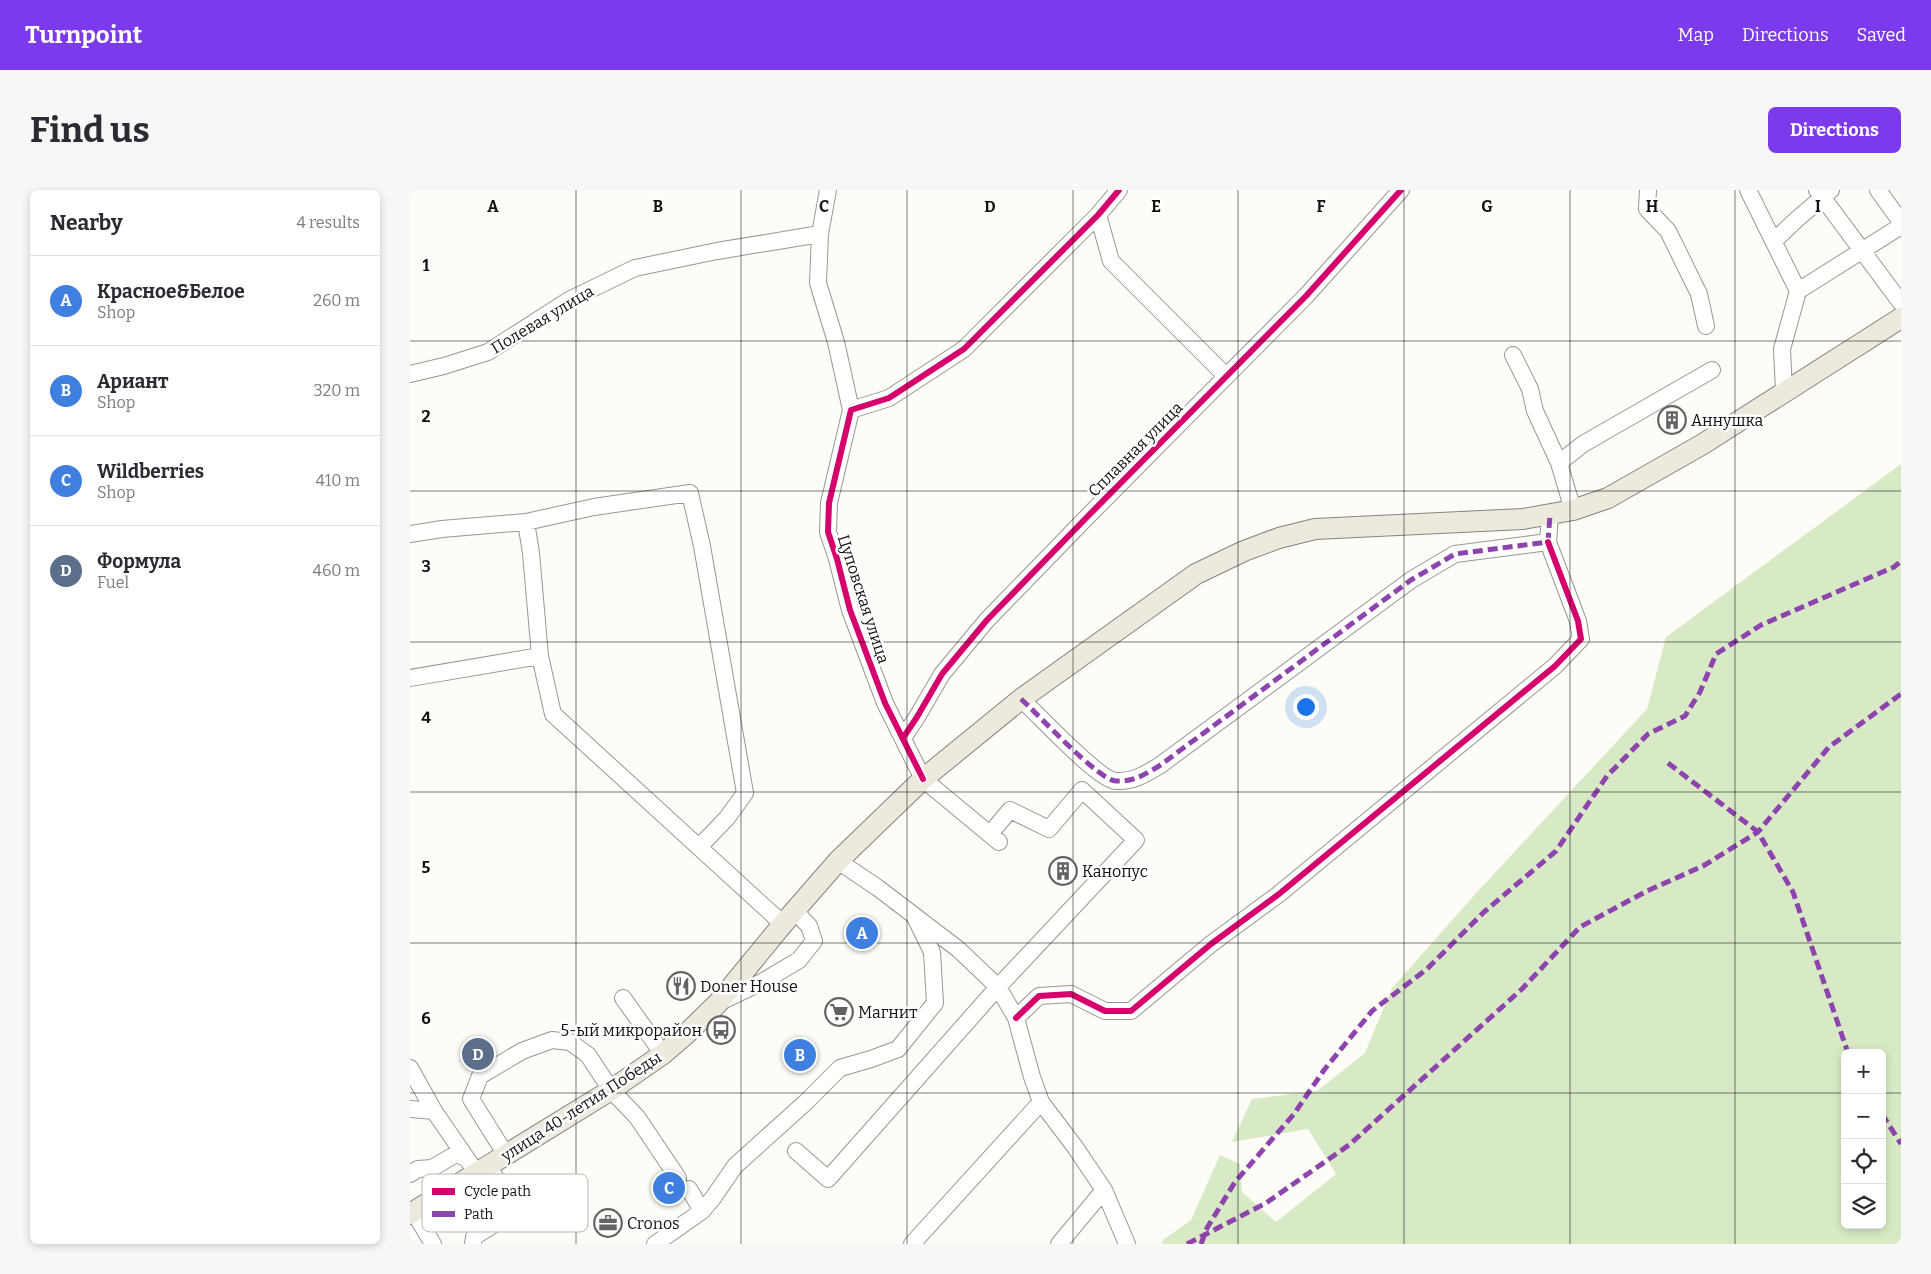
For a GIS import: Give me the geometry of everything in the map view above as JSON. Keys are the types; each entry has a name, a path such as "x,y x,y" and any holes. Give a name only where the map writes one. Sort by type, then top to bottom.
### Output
{"main road":[{"name":"улица 40-летия Победы","path":"465,1174 477,1165 506,1155 611,1090 663,1054 718,1003 789,917 838,862 923,779 1021,698 1196,574 1244,551 1279,538 1316,529 1523,519 1573,510 1608,498 1703,444 1901,318"}],"street":[{"path":"828,190 820,234 818,283 836,342 851,410 889,398 964,349 1098,215 1119,190"},
{"name":"Сплавная улица","path":"903,738 942,674 987,620 1306,296 1402,190"},
{"path":"1648,190 1647,209 1668,231 1699,294 1706,326"},
{"path":"1748,190 1798,291 1782,349 1784,392"},
{"path":"1798,291 1901,224 1878,190"},
{"path":"1774,241 1823,192 1901,303"},
{"path":"1098,215 1111,261 1226,376"},
{"name":"Полевая улица","path":"410,374 444,366 488,352 569,300 635,268 717,251 820,234"},
{"path":"1512,355 1530,389 1535,412 1559,463 1573,510"},
{"path":"1559,463 1583,444 1712,370"},
{"name":"Цуповская улица","path":"851,410 829,503 828,532 850,610 885,703 923,779"},
{"path":"410,534 442,529 526,522 594,507 690,493 702,546 745,793 727,818 699,847"},
{"path":"1016,1018 1039,996 1071,994 1105,1011 1131,1010 1211,944 1279,894 1555,666 1581,639 1578,621 1548,542 1550,515"},
{"path":"526,522 531,553 540,656 554,714 699,847 789,917 809,926 814,941 799,960 762,982 718,1003"},
{"path":"1021,698 1091,766 1114,781 1135,780 1159,766 1411,580 1455,554 1548,542"},
{"path":"410,678 540,656"},
{"path":"796,1152 828,1179 998,987 1136,840 1082,790 1049,829 1010,810 994,838 923,779"},
{"path":"838,862 878,888 958,949 998,987 1016,1018 1041,1102 1104,1190 1127,1244"},
{"path":"655,1244 702,1211 735,1166 806,1102 840,1068 871,1060 898,1049 935,1003 932,952 914,916"},
{"path":"623,998 663,1054"},
{"path":"506,1155 471,1099 480,1076 522,1051 552,1040 570,1042 588,1055 611,1090 637,1117 702,1211"},
{"path":"410,1068 434,1111 484,1174"},
{"path":"912,1244 1041,1102"},
{"path":"410,1109 434,1111"},
{"path":"410,1174 418,1169 432,1168 456,1154 477,1165"},
{"path":"1059,1244 1104,1190"},
{"path":"412,1213 422,1227"},
{"path":"425,1232 434,1244"},
{"path":"473,1244 474,1237 482,1232"}],"green space":[{"path":"1901,464 1901,1244 1162,1244 1163,1240 1191,1220 1220,1155 1240,1164 1242,1192 1276,1222 1336,1174 1308,1129 1232,1142 1252,1099 1317,1091 1365,1053 1392,988 1479,890 1647,709 1666,637"}],"marked path":[{"path":"1021,699 1083,759 1107,778 1116,781 1134,779 1159,766 1411,580 1455,554 1548,542 1550,515"},
{"path":"1201,1244 1207,1228 1235,1182 1294,1114 1324,1070 1372,1011 1427,969 1484,912 1556,851 1607,776 1648,734 1685,716 1700,692 1716,654 1761,625 1894,567 1901,561"},
{"path":"1187,1244 1266,1203 1349,1145 1522,989 1580,927 1647,891 1703,866 1758,832 1829,747 1901,694"},
{"path":"1668,763 1758,832 1793,892 1847,1049"},
{"path":"1886,1120 1901,1144"}],"cycle path":[{"path":"923,779 885,703 850,610 828,532 829,503 851,410 889,398 964,349 1098,215 1119,190"},
{"path":"903,738 942,674 987,620 1306,296 1401,190"},
{"path":"1016,1018 1039,996 1071,994 1105,1011 1131,1011 1211,944 1279,894 1555,666 1581,639 1578,621 1548,542"}],"place":[{"name":"Аннушка","path":"1672,420"},
{"name":"Канопус","path":"1063,871"},
{"name":"Красное&Белое","path":"862,933"},
{"name":"Doner House","path":"681,986"},
{"name":"Магнит","path":"839,1012"},
{"name":"5-ый микрорайон","path":"721,1030"},
{"name":"Формула","path":"478,1054"},
{"name":"Ариант","path":"800,1055"},
{"name":"Wildberries","path":"669,1188"},
{"name":"Cronos","path":"608,1223"}]}
